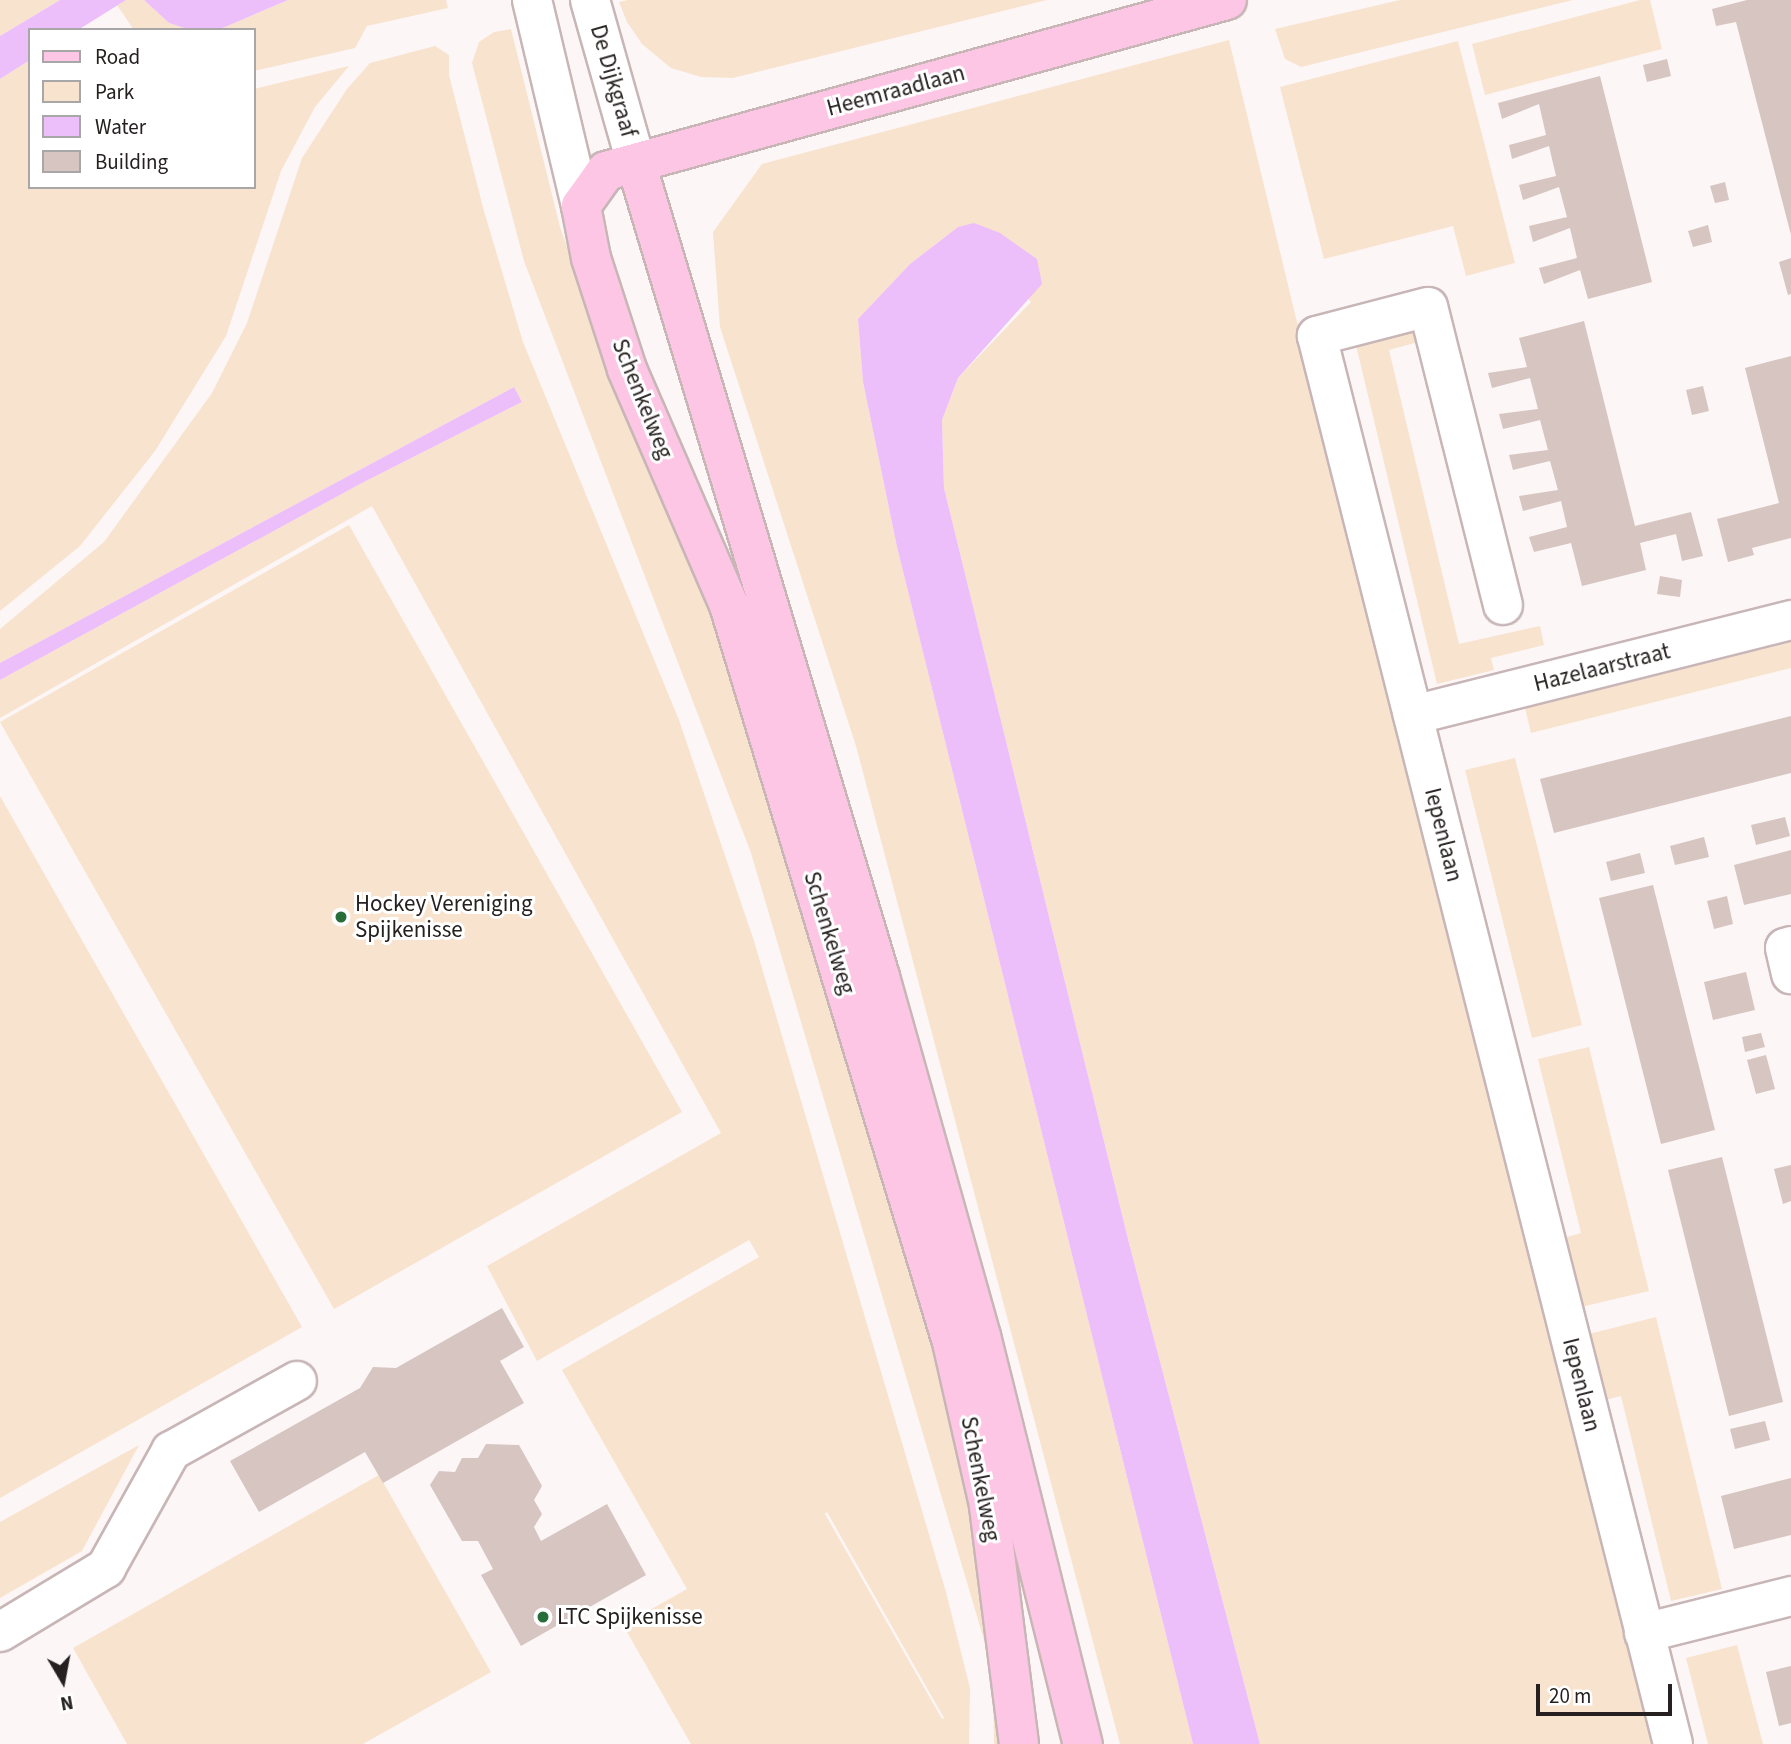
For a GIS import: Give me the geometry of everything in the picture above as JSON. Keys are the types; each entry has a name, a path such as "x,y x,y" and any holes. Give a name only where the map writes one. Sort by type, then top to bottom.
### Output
{"main road":[{"name":"Heemraadlaan","path":"621,167 1227,0"},
{"path":"580,206 621,167"},
{"name":"Schenkelweg","path":"621,167 884,990 981,1336 1083,1744"},
{"name":"Schenkelweg","path":"580,206 591,258 626,369 729,605 951,1342 989,1505 1019,1744"}],"street":[{"path":"532,0 568,142"},
{"name":"De Dijkgraaf","path":"590,0 621,167"},
{"name":"De Dijkgraaf","path":"568,142 621,167"},
{"name":"Schenkelweg","path":"568,142 580,206"},
{"name":"Iepenlaan","path":"1503,605 1428,307 1317,335 1672,1744"},
{"name":"Hazelaarstraat","path":"1413,715 1791,621"},
{"path":"1791,946 1784,948 1791,974"},
{"path":"0,1632 106,1568 171,1451 297,1381"},
{"path":"1644,1633 1791,1596"}],"green space":[{"path":"0,0 60,0 0,36"},
{"path":"126,0 144,0 169,23 184,28 133,28 117,5"},
{"path":"288,0 446,0 448,8 367,26 355,48 256,71 256,28 223,28"},
{"path":"1047,0 733,78 701,77 671,68 642,44 627,22 619,2"},
{"path":"1400,0 1573,0 1301,67 1285,59 1275,29"},
{"path":"1640,0 1650,0 1662,49 1485,95 1472,44"},
{"path":"511,29 560,227 622,401 711,611 959,1408 1004,1744 994,1744 993,1689 984,1640 751,853 524,261 472,63 479,42 494,32"},
{"path":"1229,40 1295,314 1659,1744 1260,1744 1129,1243 944,488 942,420 958,378 1031,302 958,227 910,264 858,319 863,382 897,547 1193,1744 1120,1744 856,746 720,327 713,232 762,164"},
{"path":"1458,41 1515,263 1466,276 1453,226 1324,259 1280,87"},
{"path":"435,46 449,55 449,75 484,211 523,342 679,720 754,941 946,1592 970,1688 969,1744 691,1744 623,1625 687,1589 562,1370 759,1257 749,1240 537,1361 487,1266 721,1133 372,506 0,718 0,680 360,484 522,402 514,387 0,663 0,629 104,542 212,393 247,323 302,158 347,89 370,63","holes":["827,1512 944,1718 942,1719 825,1514"]},
{"path":"28,61 28,189 256,189 256,89 349,66 315,107 281,171 226,336 155,451 80,546 0,611 0,79"},
{"path":"1412,328 1422,341 1389,350 1459,644 1540,626 1544,645 1491,658 1494,670 1437,684 1355,341"},
{"name":"Hockey Vereniging Spijkenisse","path":"349,525 682,1112 334,1309 0,722"},
{"path":"1791,642 1791,668 1531,733 1525,708"},
{"path":"1515,758 1582,1025 1532,1038 1465,770"},
{"path":"0,796 302,1327 0,1498"},
{"path":"1589,1047 1649,1291 1581,1307 1564,1238 1581,1233 1538,1059"},
{"path":"1656,1317 1722,1589 1671,1601 1621,1396 1605,1400 1589,1334"},
{"path":"139,1445 82,1551 0,1598 0,1522"},
{"path":"379,1475 491,1672 363,1744 127,1744 73,1648"},
{"path":"1737,1645 1763,1744 1708,1744 1686,1658"}],"water":[{"path":"60,0 126,0 81,28 28,28 28,61 0,79 0,36"},
{"path":"144,0 288,0 223,28 184,28 169,23"},
{"path":"974,223 1000,233 1037,259 1042,284 958,378 942,420 944,488 1129,1243 1260,1744 1193,1744 897,547 863,382 858,319 910,264 958,227"},
{"path":"514,387 522,402 360,484 0,680 0,663"}],"building":[{"path":"1747,0 1791,0 1791,235 1736,22 1716,26 1712,9"},
{"path":"1667,59 1671,76 1647,82 1643,65"},
{"path":"1600,76 1652,282 1588,299 1580,270 1544,284 1539,268 1577,258 1570,228 1533,242 1529,226 1567,217 1559,187 1523,200 1519,185 1556,176 1549,146 1512,159 1509,145 1546,135 1539,104 1502,119 1498,103"},
{"path":"1725,182 1729,200 1715,203 1710,186"},
{"path":"1708,225 1712,242 1693,247 1688,231"},
{"path":"1791,258 1791,294 1788,295 1779,262"},
{"path":"1584,321 1635,526 1691,512 1703,556 1682,561 1676,534 1640,543 1646,570 1582,586 1571,543 1534,552 1529,537 1567,527 1561,501 1523,511 1519,496 1558,490 1550,461 1513,470 1509,455 1548,450 1540,420 1503,429 1499,414 1538,409 1530,378 1492,388 1488,373 1527,367 1519,338"},
{"path":"1791,356 1791,538 1752,548 1754,555 1728,562 1717,519 1779,503 1745,368"},
{"path":"1703,386 1709,411 1692,415 1686,390"},
{"path":"1660,576 1682,580 1680,597 1657,594"},
{"path":"1791,716 1791,773 1554,833 1540,779"},
{"path":"1785,817 1790,836 1756,845 1751,825"},
{"path":"1704,837 1709,857 1675,865 1670,846"},
{"path":"1791,850 1791,894 1744,905 1734,865"},
{"path":"1640,853 1645,873 1611,881 1606,862"},
{"path":"1653,885 1715,1130 1661,1144 1599,898"},
{"path":"1727,896 1733,924 1714,929 1707,901"},
{"path":"1746,972 1755,1010 1713,1020 1704,982"},
{"path":"1761,1033 1765,1047 1745,1052 1742,1037"},
{"path":"1766,1055 1775,1089 1756,1094 1747,1060"},
{"path":"1722,1157 1783,1402 1729,1416 1668,1170"},
{"path":"1791,1165 1791,1201 1783,1204 1774,1169"},
{"path":"502,1308 524,1347 500,1361 524,1403 383,1483 365,1452 259,1512 230,1461 360,1388 373,1367 396,1368"},
{"path":"1765,1421 1770,1440 1735,1449 1730,1429"},
{"path":"486,1444 519,1445 542,1486 534,1500 542,1514 534,1527 541,1541 607,1504 646,1575 521,1646 481,1575 493,1569 478,1541 462,1541 430,1485 439,1471 455,1472 462,1458 478,1458"},
{"path":"1791,1478 1791,1535 1734,1549 1721,1496"},
{"path":"1791,1666 1791,1723 1779,1726 1766,1672"}],"place":[{"name":"Hockey Vereniging Spijkenisse","path":"341,917"},
{"name":"LTC Spijkenisse","path":"543,1617"}]}
